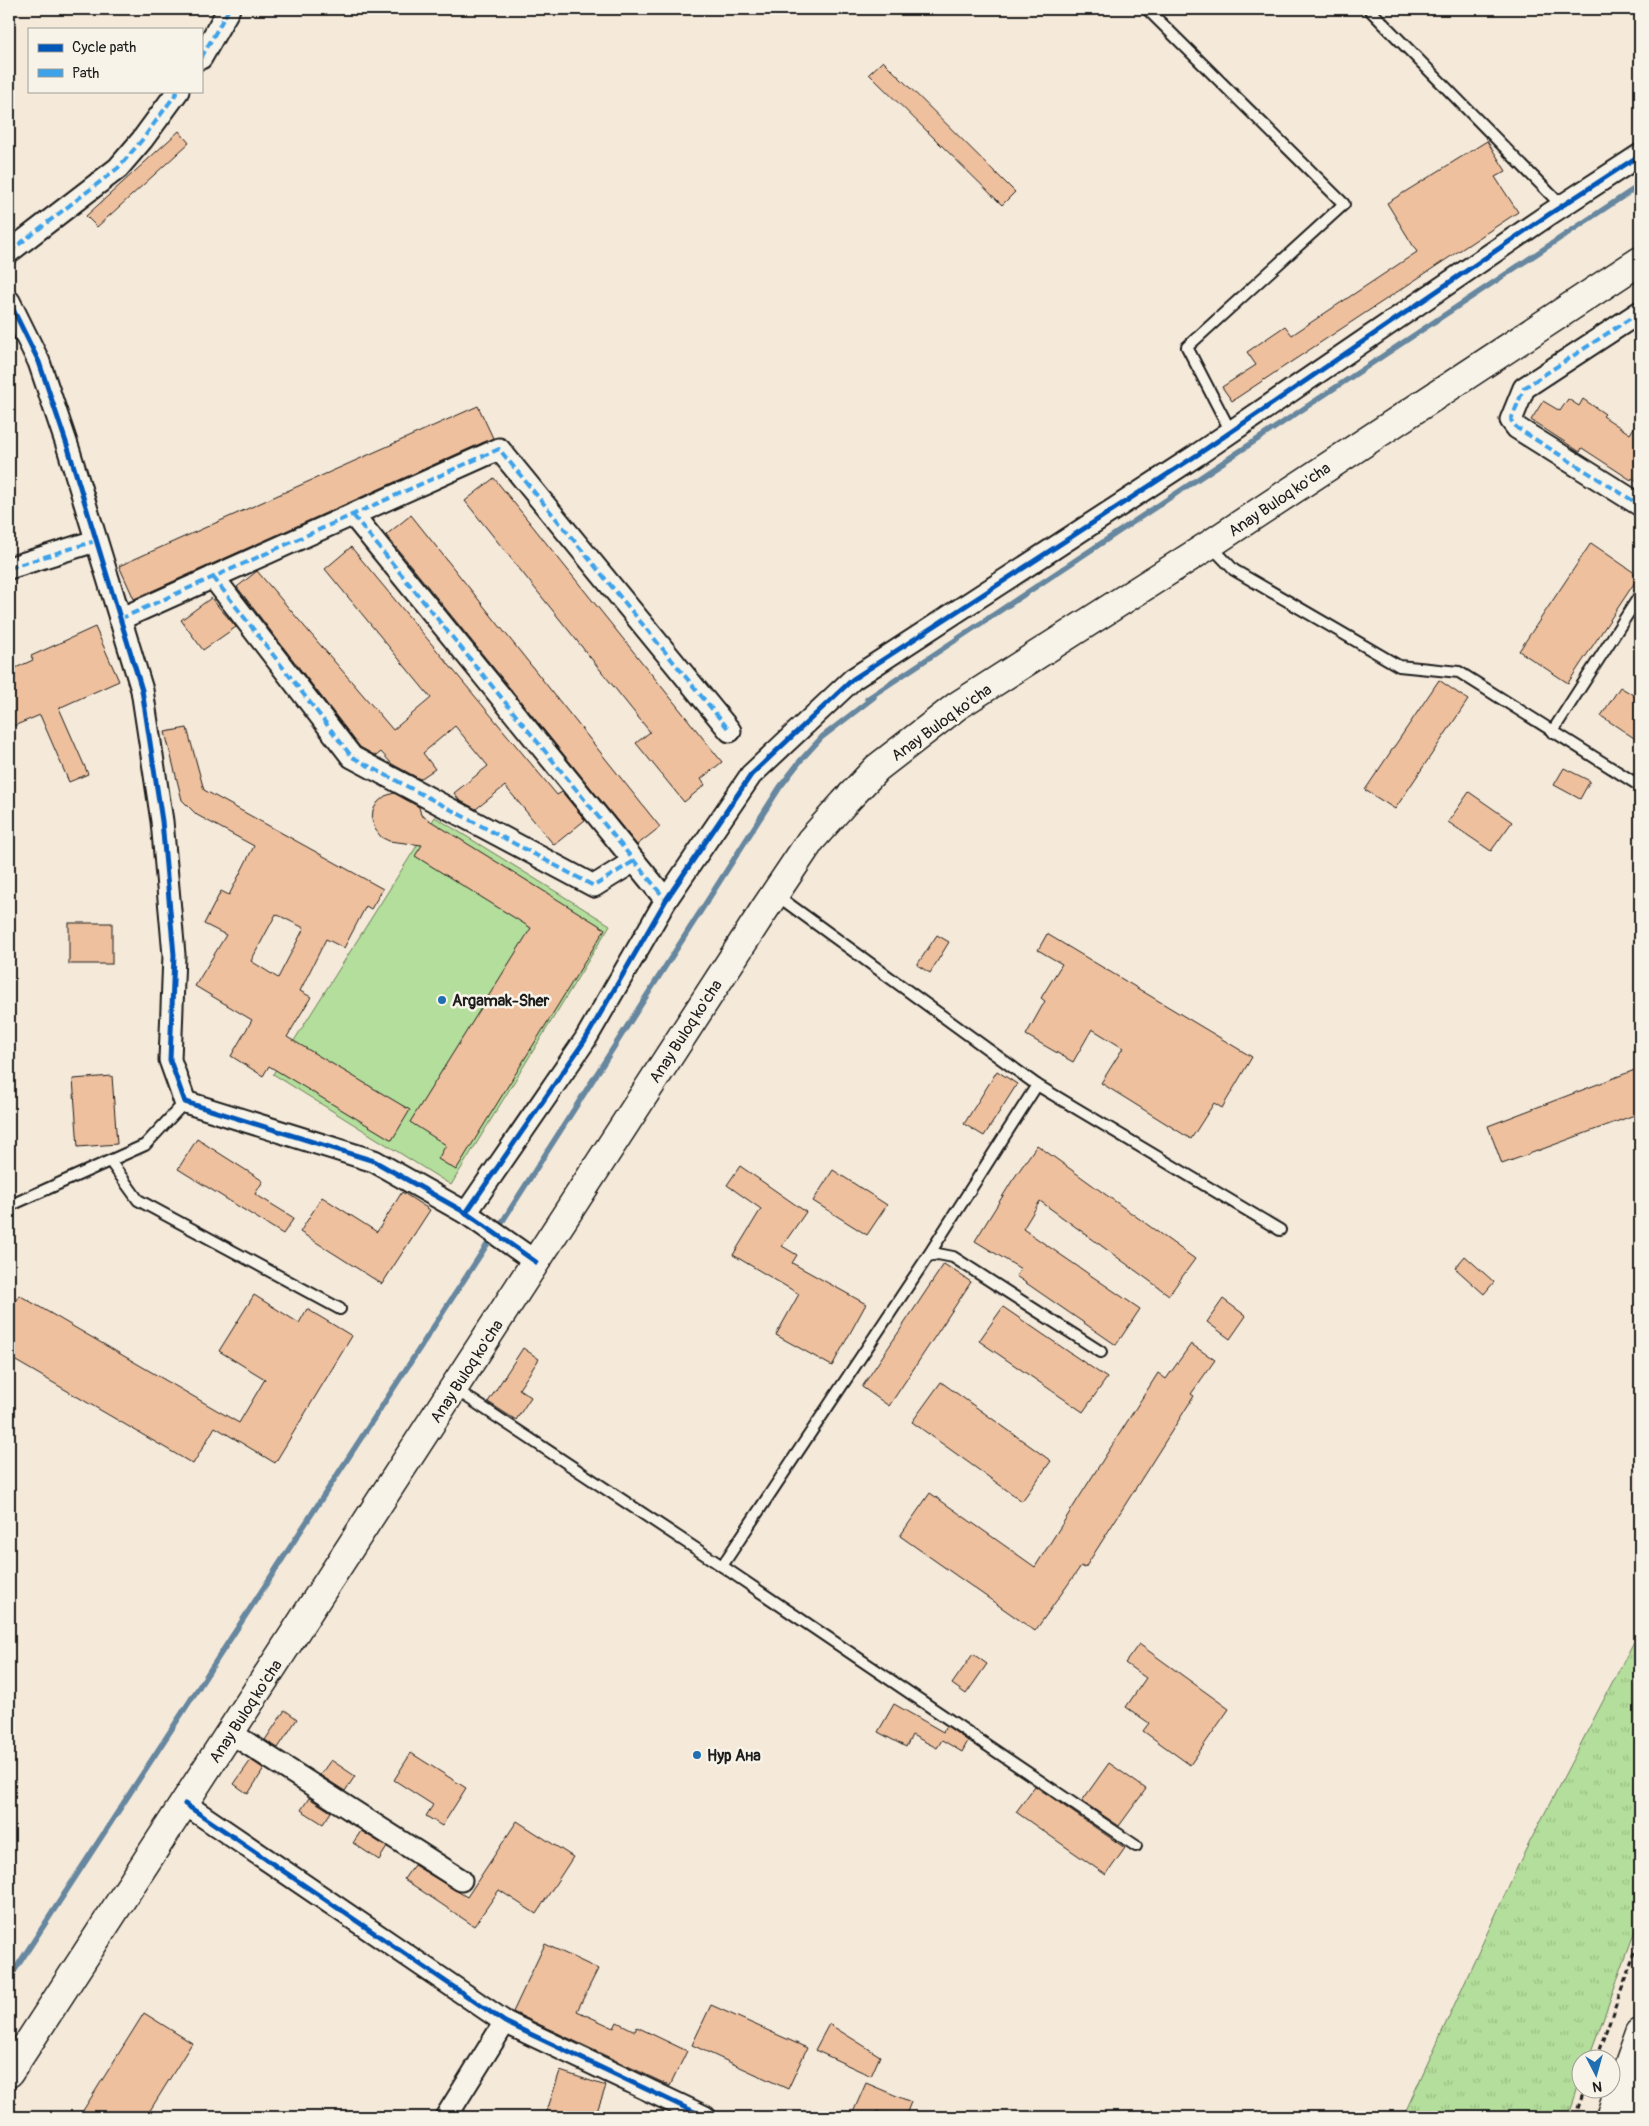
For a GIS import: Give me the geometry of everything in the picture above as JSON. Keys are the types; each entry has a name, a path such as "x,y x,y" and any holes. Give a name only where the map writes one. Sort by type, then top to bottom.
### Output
{"main road":[{"name":"Anay Buloq ko'cha","path":"9,2073 775,893 811,840 844,802 877,768 957,706 1210,545 1640,261"},
{"path":"1610,2117 1640,2033"},
{"path":"1632,2117 1640,2096"}],"street":[{"path":"202,56 228,9"},
{"path":"9,252 118,168 142,140 177,92"},
{"path":"466,1213 585,1040 666,900 751,775 853,679 1231,432 1562,206 1640,155"},
{"path":"9,300 39,362 69,451 142,690 162,821 174,955 170,1060 185,1102 374,1161 466,1213 536,1262"},
{"path":"1640,312 1524,388 1511,420 1517,428 1640,504"},
{"path":"120,619 499,449 730,731"},
{"path":"353,515 666,900"},
{"path":"9,568 95,541"},
{"path":"213,577 352,757 594,886 634,861"},
{"path":"231,1733 461,1880"},
{"path":"185,1804 505,2022 705,2117"},
{"path":"446,2117 505,2022"}],"lane":[{"path":"1147,9 1344,204 1187,347 1231,432"},
{"path":"1369,9 1562,206"},
{"path":"1210,545 1234,570 1399,666 1459,672 1640,786"},
{"path":"1552,732 1640,595"},
{"path":"775,893 1037,1085 1280,1230"},
{"path":"722,1566 928,1256 1037,1085"},
{"path":"9,1206 145,1145 185,1102"},
{"path":"110,1161 138,1200 340,1310"},
{"path":"928,1256 938,1254 953,1256 1101,1352"},
{"path":"454,1389 722,1566 1136,1846"}],"path":[{"path":"1600,2048 1640,1939"},
{"path":"1575,2117 1582,2098"}],"green space":[{"name":"Argamak-Sher","path":"435,817 610,925 451,1185 273,1074"},
{"path":"1640,1630 1640,1917 1593,2048 1572,2048 1572,2098 1574,2098 1568,2117 1403,2117 1522,1857"}],"building":[{"path":"883,61 1015,192 1002,205 869,74"},
{"path":"179,131 189,143 97,227 86,216"},
{"path":"1487,141 1506,171 1495,177 1518,212 1232,401 1222,387 1256,365 1247,352 1285,326 1292,335 1417,252 1387,203"},
{"path":"1568,399 1579,406 1583,399 1605,414 1603,416 1630,434 1640,418 1640,484 1582,448 1580,452 1531,420 1543,401 1560,411"},
{"path":"478,406 493,438 134,599 119,566"},
{"path":"494,478 722,762 701,779 705,785 684,802 636,743 650,732 465,501"},
{"path":"411,515 660,827 637,845 386,535"},
{"path":"1591,543 1639,576 1568,683 1519,651"},
{"path":"351,547 557,795 562,792 585,820 554,845 505,786 476,809 459,800 454,793 488,766 455,726 423,753 435,769 420,779 392,764 381,752 376,756 360,747 237,587 257,571 393,730 431,698 325,569"},
{"path":"211,598 236,627 203,650 181,620"},
{"path":"95,627 119,681 59,708 88,774 69,782 40,715 9,728 9,671 33,660 31,656"},
{"path":"1439,680 1468,700 1395,809 1365,790"},
{"path":"1620,687 1640,699 1640,742 1601,716"},
{"path":"187,728 204,790 383,889 371,909 366,906 344,948 326,939 300,991 311,997 287,1037 410,1110 392,1140 269,1066 263,1076 231,1056 252,1020 195,986 226,935 204,924 221,891 229,895 254,846 197,815 182,800 165,732","holes":["276,914 304,928 278,978 251,961"]},
{"path":"1564,768 1590,781 1580,799 1554,785"},
{"path":"1469,792 1512,822 1491,851 1448,822"},
{"path":"394,793 419,807 421,815 605,929 456,1170 438,1159 446,1145 410,1122 531,928 415,856 422,845 389,841 381,837 375,829 372,820 373,810 385,796"},
{"path":"69,923 112,923 112,964 69,964"},
{"path":"1047,934 1252,1057 1222,1108 1214,1103 1191,1139 1101,1083 1123,1048 1092,1029 1073,1062 1026,1035 1045,1001 1041,998 1062,964 1038,950"},
{"path":"937,935 949,942 930,973 917,965"},
{"path":"1640,1068 1640,1113 1502,1164 1488,1126"},
{"path":"997,1071 1017,1084 984,1136 964,1124"},
{"path":"112,1076 117,1144 78,1147 73,1079"},
{"path":"197,1139 263,1181 255,1194 294,1218 283,1234 178,1169"},
{"path":"1037,1145 1195,1259 1169,1295 1040,1201 1023,1229 1140,1309 1116,1345 1016,1276 1021,1269 975,1241"},
{"path":"740,1166 806,1212 782,1246 797,1255 792,1263 866,1304 832,1366 776,1335 799,1294 733,1255 761,1209 727,1185"},
{"path":"833,1170 887,1205 867,1235 813,1201"},
{"path":"402,1192 430,1210 382,1284 300,1232 322,1197 377,1232"},
{"path":"1465,1256 1494,1282 1484,1294 1455,1268"},
{"path":"944,1264 971,1282 889,1406 862,1387"},
{"path":"19,1295 239,1423 265,1379 219,1351 254,1295 299,1323 307,1309 352,1336 275,1463 215,1427 193,1464 9,1357 9,1312"},
{"path":"1223,1299 1246,1316 1230,1339 1207,1322"},
{"path":"1003,1307 1107,1378 1083,1412 979,1341"},
{"path":"1191,1344 1215,1360 1191,1394 1194,1396 1085,1568 1081,1566 1035,1631 900,1536 930,1493 1035,1567 1158,1373 1166,1379"},
{"path":"523,1348 539,1359 519,1389 531,1397 516,1420 488,1402"},
{"path":"941,1382 1051,1461 1022,1501 912,1422"},
{"path":"1139,1644 1229,1709 1190,1765 1143,1731 1149,1723 1126,1707 1146,1678 1125,1663"},
{"path":"973,1654 987,1664 966,1694 952,1684"},
{"path":"894,1704 943,1732 947,1726 968,1741 962,1752 942,1740 937,1748 912,1735 906,1747 878,1732"},
{"path":"285,1710 297,1719 278,1748 265,1740"},
{"path":"411,1753 466,1788 442,1826 426,1816 433,1805 394,1780"},
{"path":"251,1760 264,1769 248,1794 234,1784"},
{"path":"331,1760 355,1776 345,1791 320,1775"},
{"path":"1109,1763 1146,1789 1119,1826 1082,1801"},
{"path":"1035,1786 1125,1848 1106,1875 1016,1812"},
{"path":"309,1798 331,1812 323,1824 301,1810"},
{"path":"517,1821 573,1857 536,1914 499,1890 474,1926 404,1879 414,1865 467,1897"},
{"path":"361,1831 387,1847 379,1860 353,1843"},
{"path":"545,1944 598,1969 577,2011 614,2028 617,2022 635,2031 637,2027 687,2051 670,2086 513,2012"},
{"path":"711,2005 807,2048 788,2089 692,2045"},
{"path":"144,2013 192,2043 146,2117 79,2117"},
{"path":"829,2024 880,2056 871,2076 815,2050"},
{"path":"560,2071 606,2086 595,2117 545,2117"},
{"path":"866,2083 911,2102 905,2117 891,2117 877,2111 874,2117 851,2117"}],"waterway":[{"path":"497,1230 780,787 822,737 874,697 867,699 1640,185"},
{"path":"9,1979 492,1237"}],"marked path":[{"path":"202,56 229,9"},
{"path":"9,252 118,168 142,140 177,92"},
{"path":"1640,312 1524,388 1511,420 1517,428 1640,505"},
{"path":"120,619 499,449 730,731"},
{"path":"353,515 666,900"},
{"path":"9,568 95,541"},
{"path":"213,577 352,757 594,886 634,861"}],"cycle path":[{"path":"466,1213 585,1040 666,900 751,775 853,679 1197,455 1548,215 1640,155"},
{"path":"9,301 39,362 69,451 142,690 162,821 174,955 170,1060 185,1102 374,1161 466,1213 536,1262"},
{"path":"185,1804 505,2022 705,2117"}],"place":[{"name":"Argamak-Sher","path":"442,1000"},
{"name":"Нур Ана","path":"697,1755"}]}
